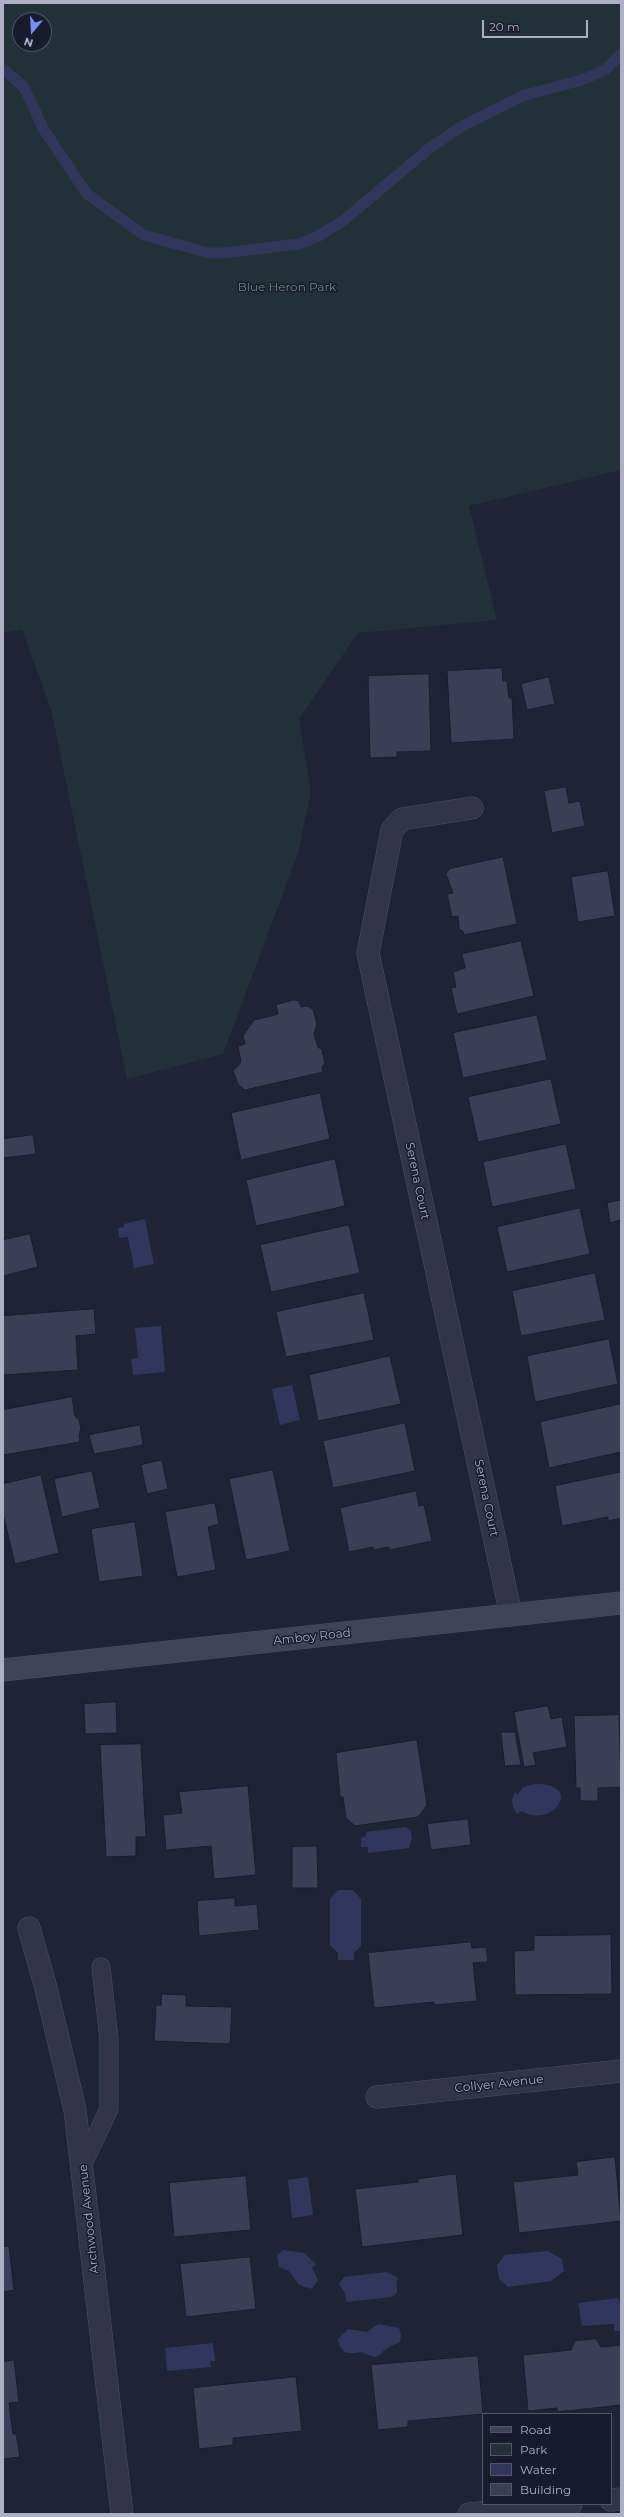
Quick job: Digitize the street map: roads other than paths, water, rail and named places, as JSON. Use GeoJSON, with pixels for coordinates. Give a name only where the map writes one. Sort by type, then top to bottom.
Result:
{"type":"FeatureCollection","features":[{"type":"Feature","properties":{"kind":"main road","name":"Amboy Road"},"geometry":{"type":"LineString","coordinates":[[3,1670],[621,1603]]}},
{"type":"Feature","properties":{"kind":"street","name":"Serena Court"},"geometry":{"type":"LineString","coordinates":[[472,808],[402,819],[392,830],[368,954],[511,1615]]}},
{"type":"Feature","properties":{"kind":"street","name":"Archwood Avenue"},"geometry":{"type":"LineString","coordinates":[[29,1928],[75,2110],[83,2164],[122,2514]]}},
{"type":"Feature","properties":{"kind":"street","name":"Collyer Avenue"},"geometry":{"type":"LineString","coordinates":[[377,2096],[621,2071]]}},
{"type":"Feature","properties":{"kind":"street"},"geometry":{"type":"LineString","coordinates":[[469,2514],[561,2505]]}},
{"type":"Feature","properties":{"kind":"lane"},"geometry":{"type":"LineString","coordinates":[[83,2164],[108,2109],[110,2040],[101,1967]]}},
{"type":"Feature","properties":{"kind":"water"},"geometry":{"type":"Polygon","coordinates":[[[145,1219],[154,1264],[134,1268],[128,1237],[119,1238],[118,1228],[124,1227],[124,1224],[145,1219]]]}},
{"type":"Feature","properties":{"kind":"water"},"geometry":{"type":"Polygon","coordinates":[[[161,1326],[165,1372],[133,1375],[131,1359],[138,1358],[135,1328],[161,1326]]]}},
{"type":"Feature","properties":{"kind":"water"},"geometry":{"type":"Polygon","coordinates":[[[292,1385],[300,1420],[280,1425],[272,1389],[292,1385]]]}},
{"type":"Feature","properties":{"kind":"water"},"geometry":{"type":"Polygon","coordinates":[[[535,1784],[550,1786],[559,1791],[561,1798],[558,1805],[552,1811],[543,1815],[533,1815],[522,1811],[517,1814],[512,1803],[512,1798],[515,1792],[518,1794],[523,1787],[535,1784]]]}},
{"type":"Feature","properties":{"kind":"water"},"geometry":{"type":"Polygon","coordinates":[[[406,1827],[411,1831],[412,1839],[409,1848],[368,1853],[368,1847],[361,1847],[361,1838],[366,1836],[366,1832],[406,1827]]]}},
{"type":"Feature","properties":{"kind":"water"},"geometry":{"type":"Polygon","coordinates":[[[338,1890],[353,1890],[361,1899],[361,1946],[354,1953],[354,1960],[338,1960],[338,1953],[330,1945],[330,1899],[338,1890]]]}},
{"type":"Feature","properties":{"kind":"water"},"geometry":{"type":"Polygon","coordinates":[[[308,2177],[313,2215],[292,2218],[288,2180],[308,2177]]]}},
{"type":"Feature","properties":{"kind":"water"},"geometry":{"type":"Polygon","coordinates":[[[283,2250],[304,2253],[316,2264],[312,2268],[318,2280],[312,2289],[299,2285],[289,2271],[279,2267],[277,2256],[283,2250]]]}},
{"type":"Feature","properties":{"kind":"water"},"geometry":{"type":"Polygon","coordinates":[[[548,2251],[562,2259],[564,2271],[551,2281],[508,2287],[499,2279],[497,2265],[505,2255],[548,2251]]]}},
{"type":"Feature","properties":{"kind":"water"},"geometry":{"type":"Polygon","coordinates":[[[386,2272],[397,2277],[397,2292],[392,2297],[346,2302],[345,2293],[339,2284],[344,2277],[386,2272]]]}},
{"type":"Feature","properties":{"kind":"water"},"geometry":{"type":"Polygon","coordinates":[[[618,2298],[621,2305],[621,2331],[614,2331],[614,2324],[582,2326],[578,2303],[618,2298]]]}},
{"type":"Feature","properties":{"kind":"water"},"geometry":{"type":"Polygon","coordinates":[[[378,2324],[399,2328],[401,2335],[400,2342],[385,2349],[378,2356],[376,2357],[360,2352],[348,2353],[343,2350],[339,2344],[338,2339],[348,2329],[367,2332],[378,2324]]]}},
{"type":"Feature","properties":{"kind":"water"},"geometry":{"type":"Polygon","coordinates":[[[213,2343],[215,2361],[210,2361],[211,2367],[167,2371],[165,2348],[213,2343]]]}},
{"type":"Feature","properties":{"kind":"waterway"},"geometry":{"type":"LineString","coordinates":[[3,69],[24,87],[44,130],[87,194],[144,235],[209,253],[223,253],[299,244],[317,237],[344,220],[431,147],[464,125],[522,96],[585,79],[606,69],[621,54]]}},
{"type":"Feature","properties":{"kind":"park label","name":"Blue Heron Park"},"geometry":{"type":"Point","coordinates":[287,287]}}]}
